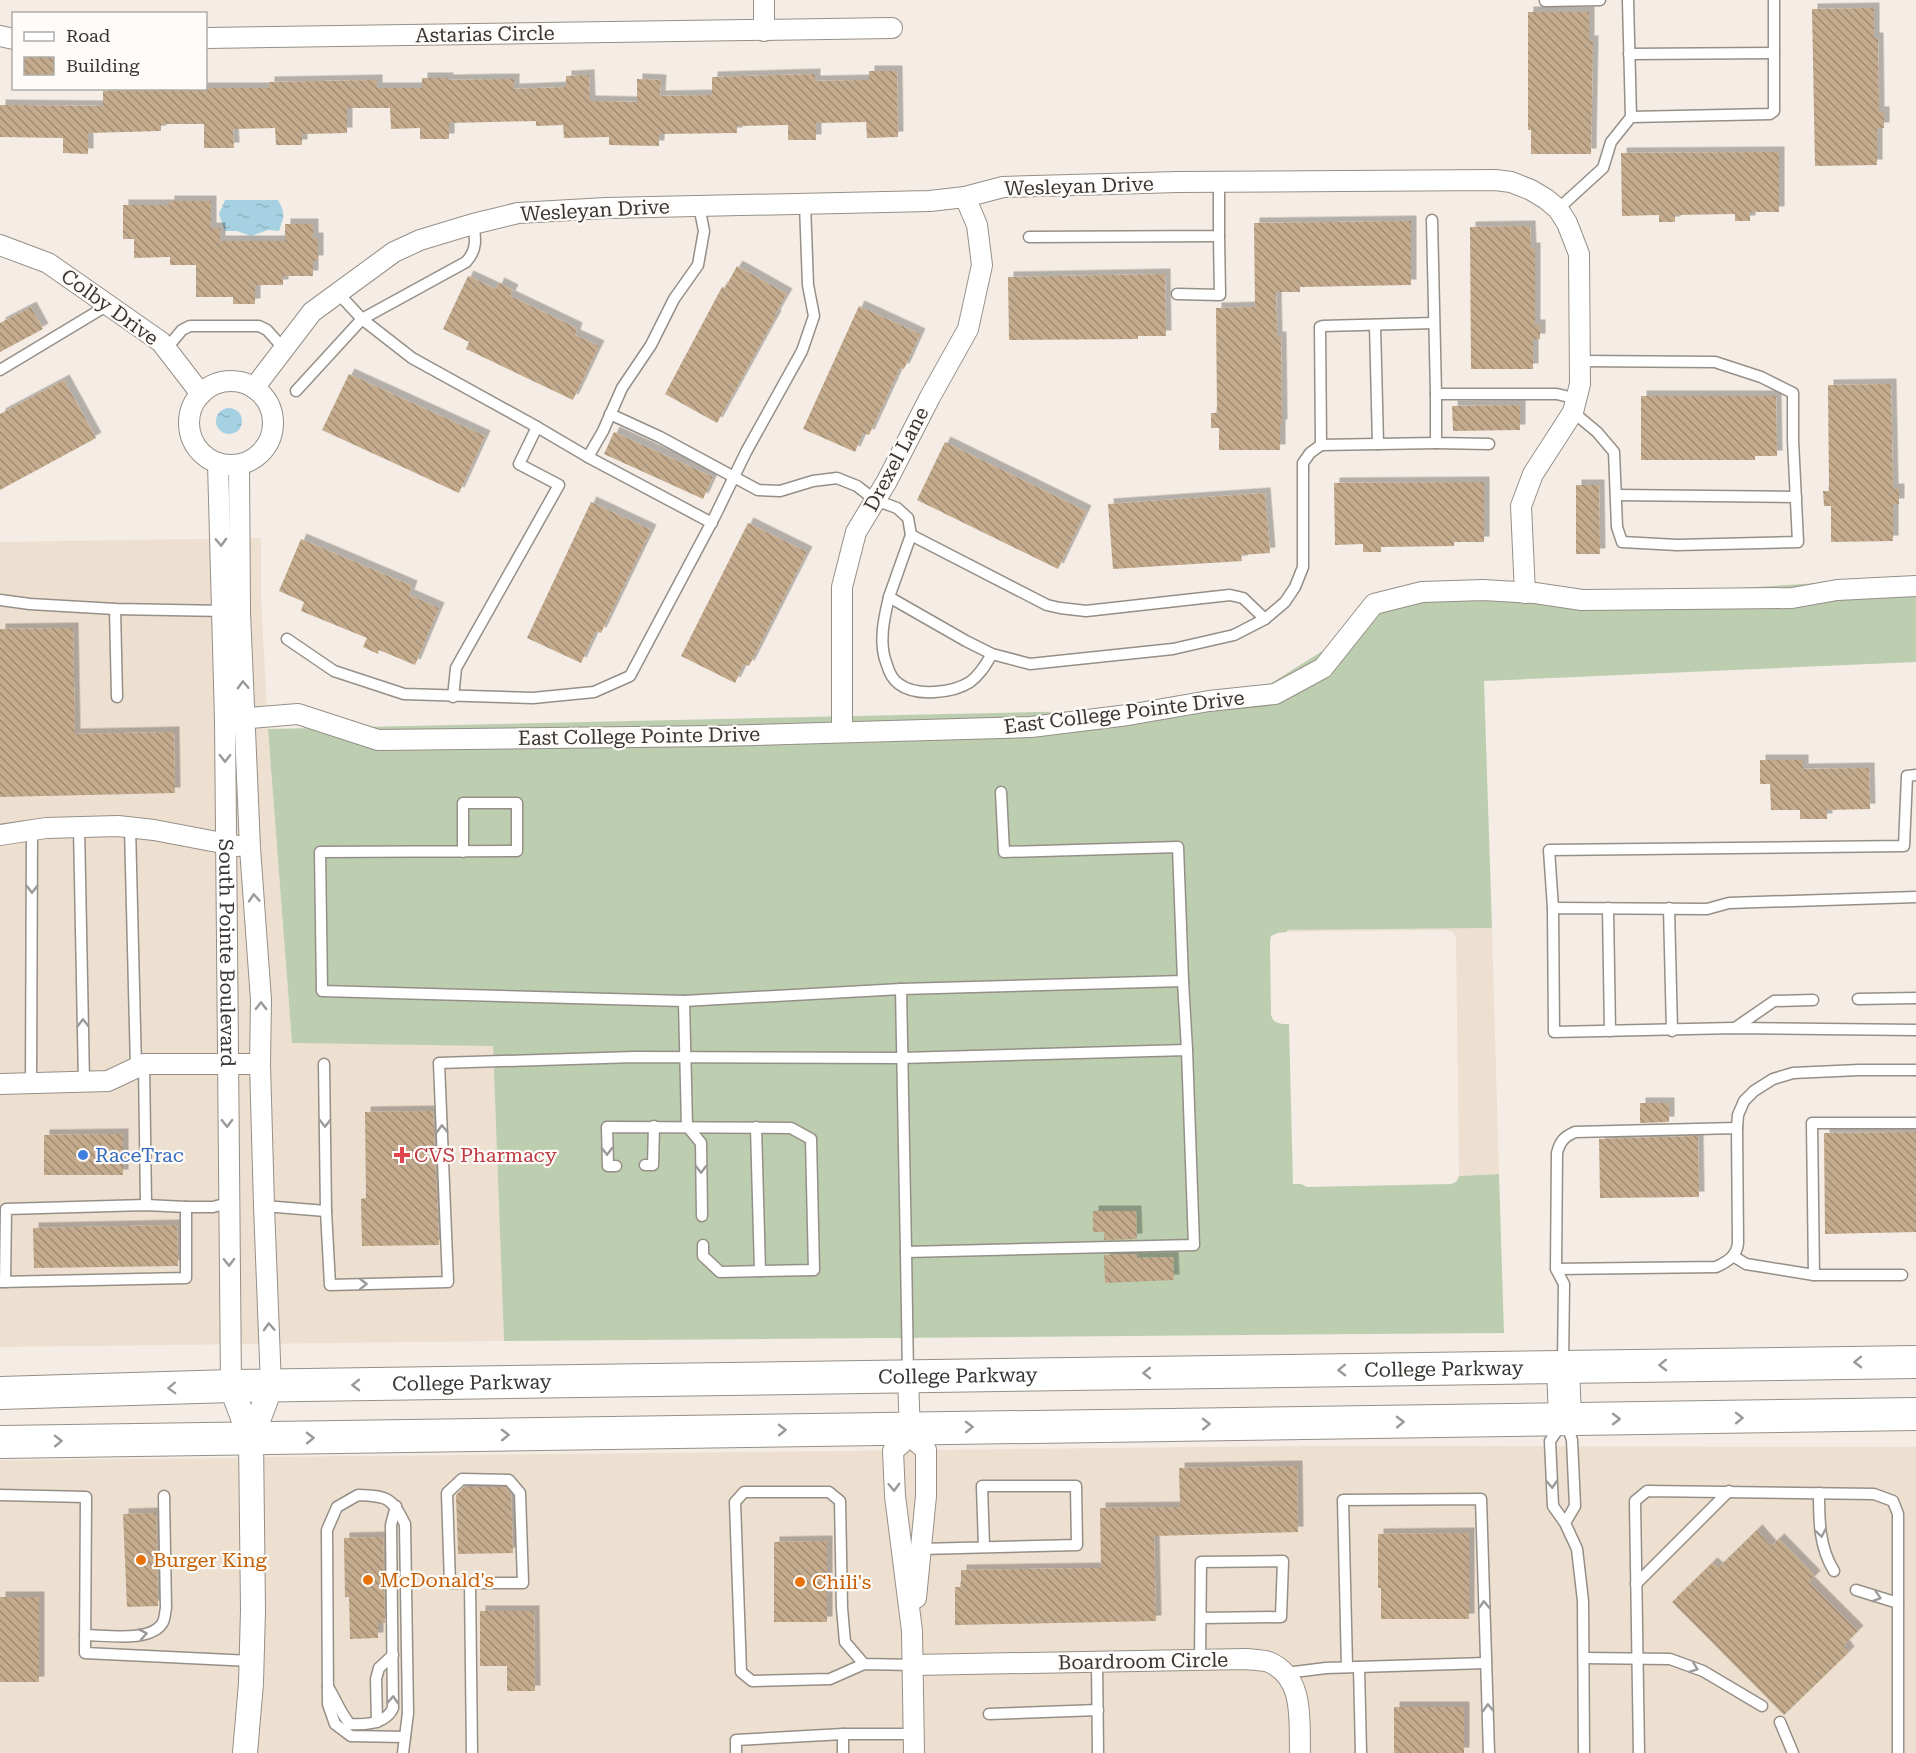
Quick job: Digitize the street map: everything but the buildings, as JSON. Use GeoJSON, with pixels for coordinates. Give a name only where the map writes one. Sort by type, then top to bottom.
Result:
{"type":"FeatureCollection","features":[{"type":"Feature","properties":{"kind":"main road","name":"College Parkway"},"geometry":{"type":"LineString","coordinates":[[0,1393],[231,1386],[1916,1362]]}},
{"type":"Feature","properties":{"kind":"main road"},"geometry":{"type":"LineString","coordinates":[[1563,1367],[1565,1419]]}},
{"type":"Feature","properties":{"kind":"main road"},"geometry":{"type":"LineString","coordinates":[[0,1442],[910,1432],[1916,1414]]}},
{"type":"Feature","properties":{"kind":"street"},"geometry":{"type":"LineString","coordinates":[[764,0],[764,31]]}},
{"type":"Feature","properties":{"kind":"street","name":"Astarias Circle"},"geometry":{"type":"LineString","coordinates":[[207,38],[892,28]]}},
{"type":"Feature","properties":{"kind":"street","name":"Wesleyan Drive"},"geometry":{"type":"LineString","coordinates":[[254,388],[312,312],[378,262],[403,247],[473,224],[518,213],[606,208],[930,201],[964,197],[1003,187],[1219,182],[1496,180],[1511,182],[1531,190],[1558,210],[1571,230],[1579,254],[1580,384],[1575,405],[1533,474],[1521,506],[1525,593]]}},
{"type":"Feature","properties":{"kind":"street","name":"Drexel Lane"},"geometry":{"type":"LineString","coordinates":[[842,732],[842,587],[856,532],[968,329],[982,265],[977,225],[964,197]]}},
{"type":"Feature","properties":{"kind":"street","name":"Colby Drive"},"geometry":{"type":"LineString","coordinates":[[0,244],[48,263],[161,342],[201,394]]}},
{"type":"Feature","properties":{"kind":"street"},"geometry":{"type":"LineString","coordinates":[[226,382],[240,382],[254,388],[270,407],[273,419],[268,443],[261,453],[239,465],[218,463],[205,456],[196,446],[190,433],[189,419],[193,405],[201,394],[213,386],[226,382]]}},
{"type":"Feature","properties":{"kind":"street","name":"South Pointe Boulevard"},"geometry":{"type":"LineString","coordinates":[[218,463],[220,511],[245,718],[250,848],[261,1000],[260,1064],[271,1386],[251,1439]]}},
{"type":"Feature","properties":{"kind":"street","name":"South Pointe Boulevard"},"geometry":{"type":"LineString","coordinates":[[239,465],[240,510],[225,720],[226,1064],[231,1386],[251,1439],[253,1599],[245,1753]]}},
{"type":"Feature","properties":{"kind":"street","name":"East College Pointe Drive"},"geometry":{"type":"LineString","coordinates":[[225,720],[298,714],[378,740],[717,736],[1031,727],[1128,715],[1209,701],[1275,694],[1323,668],[1374,604],[1422,592],[1484,590],[1582,600],[1792,598],[1837,590],[1916,586]]}},
{"type":"Feature","properties":{"kind":"street"},"geometry":{"type":"LineString","coordinates":[[0,836],[46,828],[130,827],[250,848]]}},
{"type":"Feature","properties":{"kind":"street"},"geometry":{"type":"LineString","coordinates":[[0,1084],[108,1081],[140,1066],[260,1064]]}},
{"type":"Feature","properties":{"kind":"street"},"geometry":{"type":"LineString","coordinates":[[908,1376],[910,1432],[926,1450],[926,1496],[912,1631]]}},
{"type":"Feature","properties":{"kind":"street"},"geometry":{"type":"LineString","coordinates":[[910,1432],[893,1450],[894,1497],[912,1631],[914,1743]]}},
{"type":"Feature","properties":{"kind":"street","name":"Boardroom Circle"},"geometry":{"type":"LineString","coordinates":[[913,1665],[1246,1659],[1268,1662],[1286,1673]]}},
{"type":"Feature","properties":{"kind":"street"},"geometry":{"type":"LineString","coordinates":[[1286,1673],[1298,1694],[1300,1753]]}},
{"type":"Feature","properties":{"kind":"lane"},"geometry":{"type":"LineString","coordinates":[[1545,1],[1600,0]]}},
{"type":"Feature","properties":{"kind":"lane"},"geometry":{"type":"LineString","coordinates":[[1558,210],[1603,168],[1611,142],[1631,117],[1628,0]]}},
{"type":"Feature","properties":{"kind":"lane"},"geometry":{"type":"LineString","coordinates":[[1631,117],[1770,114],[1774,111],[1774,0]]}},
{"type":"Feature","properties":{"kind":"lane"},"geometry":{"type":"LineString","coordinates":[[1629,54],[1774,53]]}},
{"type":"Feature","properties":{"kind":"lane"},"geometry":{"type":"LineString","coordinates":[[1177,294],[1220,295],[1219,182]]}},
{"type":"Feature","properties":{"kind":"lane"},"geometry":{"type":"LineString","coordinates":[[286,639],[334,671],[404,694],[533,698],[594,692],[630,676],[712,523],[746,452],[802,351],[814,316],[808,285],[805,204]]}},
{"type":"Feature","properties":{"kind":"lane"},"geometry":{"type":"LineString","coordinates":[[588,458],[622,388],[651,345],[674,299],[699,265],[704,231],[699,206]]}},
{"type":"Feature","properties":{"kind":"lane"},"geometry":{"type":"LineString","coordinates":[[1432,220],[1436,443]]}},
{"type":"Feature","properties":{"kind":"lane"},"geometry":{"type":"LineString","coordinates":[[296,391],[362,319],[466,262],[476,245],[473,224]]}},
{"type":"Feature","properties":{"kind":"lane"},"geometry":{"type":"LineString","coordinates":[[1029,237],[1220,236]]}},
{"type":"Feature","properties":{"kind":"lane"},"geometry":{"type":"LineString","coordinates":[[338,293],[362,319],[412,358],[588,458],[712,523]]}},
{"type":"Feature","properties":{"kind":"lane"},"geometry":{"type":"LineString","coordinates":[[0,370],[108,305]]}},
{"type":"Feature","properties":{"kind":"lane"},"geometry":{"type":"LineString","coordinates":[[1321,445],[1320,327],[1434,323]]}},
{"type":"Feature","properties":{"kind":"lane"},"geometry":{"type":"LineString","coordinates":[[1375,324],[1378,444]]}},
{"type":"Feature","properties":{"kind":"lane"},"geometry":{"type":"LineString","coordinates":[[166,349],[183,330],[190,326],[259,326],[267,330],[284,349]]}},
{"type":"Feature","properties":{"kind":"lane"},"geometry":{"type":"LineString","coordinates":[[1436,394],[1557,394],[1575,405],[1614,452],[1617,528],[1622,542],[1677,545],[1798,542],[1793,393],[1761,377],[1715,362],[1581,361]]}},
{"type":"Feature","properties":{"kind":"lane"},"geometry":{"type":"LineString","coordinates":[[610,414],[660,437],[758,490],[780,491],[813,481],[837,478],[857,486],[875,500],[897,508],[908,518],[911,535],[889,597],[884,620],[883,649],[886,664],[891,675],[900,685],[915,690],[951,691],[972,681],[982,671],[992,654]]}},
{"type":"Feature","properties":{"kind":"lane"},"geometry":{"type":"LineString","coordinates":[[453,697],[456,668],[559,485],[519,464],[537,427]]}},
{"type":"Feature","properties":{"kind":"lane"},"geometry":{"type":"LineString","coordinates":[[889,597],[943,629],[992,654],[1030,664],[1173,649],[1234,635],[1265,619],[1285,602],[1295,587],[1303,567],[1303,463],[1310,453],[1321,445],[1489,444]]}},
{"type":"Feature","properties":{"kind":"lane"},"geometry":{"type":"LineString","coordinates":[[1616,495],[1796,496]]}},
{"type":"Feature","properties":{"kind":"lane"},"geometry":{"type":"LineString","coordinates":[[220,511],[240,510]]}},
{"type":"Feature","properties":{"kind":"lane"},"geometry":{"type":"LineString","coordinates":[[911,535],[1047,605],[1086,611],[1230,595],[1243,598],[1265,619]]}},
{"type":"Feature","properties":{"kind":"lane"},"geometry":{"type":"LineString","coordinates":[[0,600],[115,609],[231,612]]}},
{"type":"Feature","properties":{"kind":"lane"},"geometry":{"type":"LineString","coordinates":[[115,609],[117,697]]}},
{"type":"Feature","properties":{"kind":"lane"},"geometry":{"type":"LineString","coordinates":[[1916,775],[1907,776],[1904,846],[1549,850],[1553,908],[1554,1032],[1734,1028],[1916,1030]]}},
{"type":"Feature","properties":{"kind":"lane"},"geometry":{"type":"LineString","coordinates":[[906,1252],[1194,1245],[1178,848],[1004,852],[1001,792]]}},
{"type":"Feature","properties":{"kind":"lane"},"geometry":{"type":"LineString","coordinates":[[463,852],[464,803],[517,803],[517,851],[463,852],[321,852],[322,992],[684,1001],[901,989],[1183,981]]}},
{"type":"Feature","properties":{"kind":"lane"},"geometry":{"type":"LineString","coordinates":[[79,827],[84,1082]]}},
{"type":"Feature","properties":{"kind":"lane"},"geometry":{"type":"LineString","coordinates":[[130,827],[146,1205]]}},
{"type":"Feature","properties":{"kind":"lane"},"geometry":{"type":"LineString","coordinates":[[31,1083],[32,831]]}},
{"type":"Feature","properties":{"kind":"lane"},"geometry":{"type":"LineString","coordinates":[[1553,908],[1707,909],[1729,903],[1916,897]]}},
{"type":"Feature","properties":{"kind":"lane"},"geometry":{"type":"LineString","coordinates":[[1608,908],[1610,1031]]}},
{"type":"Feature","properties":{"kind":"lane"},"geometry":{"type":"LineString","coordinates":[[1669,908],[1672,1030]]}},
{"type":"Feature","properties":{"kind":"lane"},"geometry":{"type":"LineString","coordinates":[[901,989],[908,1376]]}},
{"type":"Feature","properties":{"kind":"lane"},"geometry":{"type":"LineString","coordinates":[[1858,999],[1916,998]]}},
{"type":"Feature","properties":{"kind":"lane"},"geometry":{"type":"LineString","coordinates":[[1734,1028],[1774,1001],[1813,1000]]}},
{"type":"Feature","properties":{"kind":"lane"},"geometry":{"type":"LineString","coordinates":[[684,1001],[687,1126],[700,1143],[702,1216]]}},
{"type":"Feature","properties":{"kind":"lane"},"geometry":{"type":"LineString","coordinates":[[324,1064],[326,1211],[330,1285],[448,1282],[440,1064],[635,1057],[902,1058],[1187,1050]]}},
{"type":"Feature","properties":{"kind":"lane"},"geometry":{"type":"LineString","coordinates":[[1556,1269],[1716,1268],[1733,1256],[1738,1243],[1738,1115],[1744,1101],[1754,1091],[1773,1079],[1793,1073],[1916,1070]]}},
{"type":"Feature","properties":{"kind":"lane"},"geometry":{"type":"LineString","coordinates":[[1814,1275],[1812,1123],[1916,1123]]}},
{"type":"Feature","properties":{"kind":"lane"},"geometry":{"type":"LineString","coordinates":[[645,1166],[653,1166],[654,1126]]}},
{"type":"Feature","properties":{"kind":"lane"},"geometry":{"type":"LineString","coordinates":[[616,1166],[608,1166],[607,1127],[791,1128],[811,1139],[814,1270],[720,1272],[704,1256],[703,1245]]}},
{"type":"Feature","properties":{"kind":"lane"},"geometry":{"type":"LineString","coordinates":[[756,1127],[760,1271]]}},
{"type":"Feature","properties":{"kind":"lane"},"geometry":{"type":"LineString","coordinates":[[1563,1367],[1564,1284],[1556,1269],[1559,1143],[1564,1137],[1575,1132],[1737,1128]]}},
{"type":"Feature","properties":{"kind":"lane"},"geometry":{"type":"LineString","coordinates":[[186,1207],[186,1278],[3,1282],[6,1209],[146,1205],[213,1208],[228,1203]]}},
{"type":"Feature","properties":{"kind":"lane"},"geometry":{"type":"LineString","coordinates":[[264,1206],[326,1211]]}},
{"type":"Feature","properties":{"kind":"lane"},"geometry":{"type":"LineString","coordinates":[[1733,1256],[1746,1264],[1814,1275],[1902,1275]]}},
{"type":"Feature","properties":{"kind":"lane"},"geometry":{"type":"LineString","coordinates":[[1565,1419],[1572,1440],[1575,1506],[1565,1522]]}},
{"type":"Feature","properties":{"kind":"lane"},"geometry":{"type":"LineString","coordinates":[[1565,1419],[1550,1441],[1553,1506],[1565,1522],[1577,1549],[1583,1601],[1584,1753]]}},
{"type":"Feature","properties":{"kind":"lane"},"geometry":{"type":"LineString","coordinates":[[462,1479],[509,1480],[520,1493],[523,1583],[470,1583],[450,1583],[447,1493],[462,1479]]}},
{"type":"Feature","properties":{"kind":"lane"},"geometry":{"type":"LineString","coordinates":[[921,1549],[1077,1545],[1076,1486],[982,1486],[984,1547]]}},
{"type":"Feature","properties":{"kind":"lane"},"geometry":{"type":"LineString","coordinates":[[1639,1753],[1635,1501],[1647,1491],[1729,1491],[1874,1494],[1893,1501],[1898,1514],[1898,1753]]}},
{"type":"Feature","properties":{"kind":"lane"},"geometry":{"type":"LineString","coordinates":[[1636,1584],[1729,1491]]}},
{"type":"Feature","properties":{"kind":"lane"},"geometry":{"type":"LineString","coordinates":[[864,1664],[845,1642],[840,1501],[829,1492],[744,1492],[735,1502],[741,1672],[752,1681],[830,1679],[864,1664],[913,1665]]}},
{"type":"Feature","properties":{"kind":"lane"},"geometry":{"type":"LineString","coordinates":[[1819,1493],[1820,1533],[1829,1563],[1834,1571]]}},
{"type":"Feature","properties":{"kind":"lane"},"geometry":{"type":"LineString","coordinates":[[0,1495],[86,1497],[85,1653],[251,1661]]}},
{"type":"Feature","properties":{"kind":"lane"},"geometry":{"type":"LineString","coordinates":[[403,1753],[405,1737],[408,1713],[405,1524],[396,1506],[379,1496],[358,1495],[337,1507],[327,1530],[328,1704],[335,1724],[351,1736],[405,1737]]}},
{"type":"Feature","properties":{"kind":"lane"},"geometry":{"type":"LineString","coordinates":[[85,1635],[141,1636],[154,1632],[164,1622],[166,1608],[164,1496]]}},
{"type":"Feature","properties":{"kind":"lane"},"geometry":{"type":"LineString","coordinates":[[1347,1667],[1343,1500],[1480,1499],[1489,1753]]}},
{"type":"Feature","properties":{"kind":"lane"},"geometry":{"type":"LineString","coordinates":[[328,1687],[337,1701],[342,1716],[350,1724],[377,1722],[391,1714],[393,1655],[391,1524],[396,1506]]}},
{"type":"Feature","properties":{"kind":"lane"},"geometry":{"type":"LineString","coordinates":[[1200,1660],[1201,1562],[1283,1561],[1281,1617],[1201,1618]]}},
{"type":"Feature","properties":{"kind":"lane"},"geometry":{"type":"LineString","coordinates":[[470,1583],[472,1753]]}},
{"type":"Feature","properties":{"kind":"lane"},"geometry":{"type":"LineString","coordinates":[[1856,1590],[1898,1603]]}},
{"type":"Feature","properties":{"kind":"lane"},"geometry":{"type":"LineString","coordinates":[[377,1722],[376,1679],[379,1668],[393,1655]]}},
{"type":"Feature","properties":{"kind":"lane"},"geometry":{"type":"LineString","coordinates":[[1584,1658],[1670,1659],[1703,1671],[1762,1706]]}},
{"type":"Feature","properties":{"kind":"lane"},"geometry":{"type":"LineString","coordinates":[[1097,1662],[1098,1753]]}},
{"type":"Feature","properties":{"kind":"lane"},"geometry":{"type":"LineString","coordinates":[[1286,1673],[1359,1666],[1486,1663]]}},
{"type":"Feature","properties":{"kind":"lane"},"geometry":{"type":"LineString","coordinates":[[1359,1666],[1361,1753]]}},
{"type":"Feature","properties":{"kind":"lane"},"geometry":{"type":"LineString","coordinates":[[989,1714],[1098,1710]]}},
{"type":"Feature","properties":{"kind":"lane"},"geometry":{"type":"LineString","coordinates":[[1780,1722],[1793,1753]]}},
{"type":"Feature","properties":{"kind":"lane"},"geometry":{"type":"LineString","coordinates":[[736,1753],[736,1740],[843,1734],[914,1743]]}},
{"type":"Feature","properties":{"kind":"lane"},"geometry":{"type":"LineString","coordinates":[[843,1734],[843,1753]]}},
{"type":"Feature","properties":{"kind":"shaded area"},"geometry":{"type":"Polygon","coordinates":[[[261,538],[261,596],[268,729],[292,1043],[493,1045],[504,1341],[0,1347],[0,542],[261,538]]]}},
{"type":"Feature","properties":{"kind":"shaded area"},"geometry":{"type":"Polygon","coordinates":[[[1492,928],[1499,1174],[1459,1176],[1456,939],[1454,933],[1446,930],[1287,932],[1287,930],[1492,928]]]}},
{"type":"Feature","properties":{"kind":"shaded area"},"geometry":{"type":"Polygon","coordinates":[[[1306,1446],[1916,1447],[1916,1753],[255,1753],[262,1457],[1306,1446]]]}},
{"type":"Feature","properties":{"kind":"shaded area"},"geometry":{"type":"Polygon","coordinates":[[[241,1458],[243,1610],[241,1683],[235,1753],[0,1753],[0,1460],[241,1458]]]}},
{"type":"Feature","properties":{"kind":"green space"},"geometry":{"type":"Polygon","coordinates":[[[1916,577],[1916,662],[1484,681],[1492,928],[1287,930],[1287,932],[1271,936],[1271,1015],[1278,1023],[1289,1024],[1293,1184],[1307,1187],[1451,1184],[1456,1182],[1459,1176],[1499,1174],[1504,1333],[504,1341],[493,1046],[292,1043],[268,729],[1126,710],[1263,688],[1324,650],[1385,598],[1593,597],[1916,577]]]}},
{"type":"Feature","properties":{"kind":"water"},"geometry":{"type":"Polygon","coordinates":[[[225,200],[278,200],[283,215],[279,231],[268,230],[251,236],[237,231],[225,231],[219,214],[225,200]]]}},
{"type":"Feature","properties":{"kind":"water"},"geometry":{"type":"Polygon","coordinates":[[[229,408],[238,412],[242,421],[238,430],[229,434],[220,430],[216,421],[220,412],[229,408]]]}},
{"type":"Feature","properties":{"kind":"place","name":"RaceTrac"},"geometry":{"type":"Point","coordinates":[83,1155]}},
{"type":"Feature","properties":{"kind":"place","name":"CVS Pharmacy"},"geometry":{"type":"Point","coordinates":[402,1155]}},
{"type":"Feature","properties":{"kind":"place","name":"Burger King"},"geometry":{"type":"Point","coordinates":[141,1560]}},
{"type":"Feature","properties":{"kind":"place","name":"McDonald's"},"geometry":{"type":"Point","coordinates":[368,1580]}},
{"type":"Feature","properties":{"kind":"place","name":"Chili's"},"geometry":{"type":"Point","coordinates":[800,1582]}}]}
